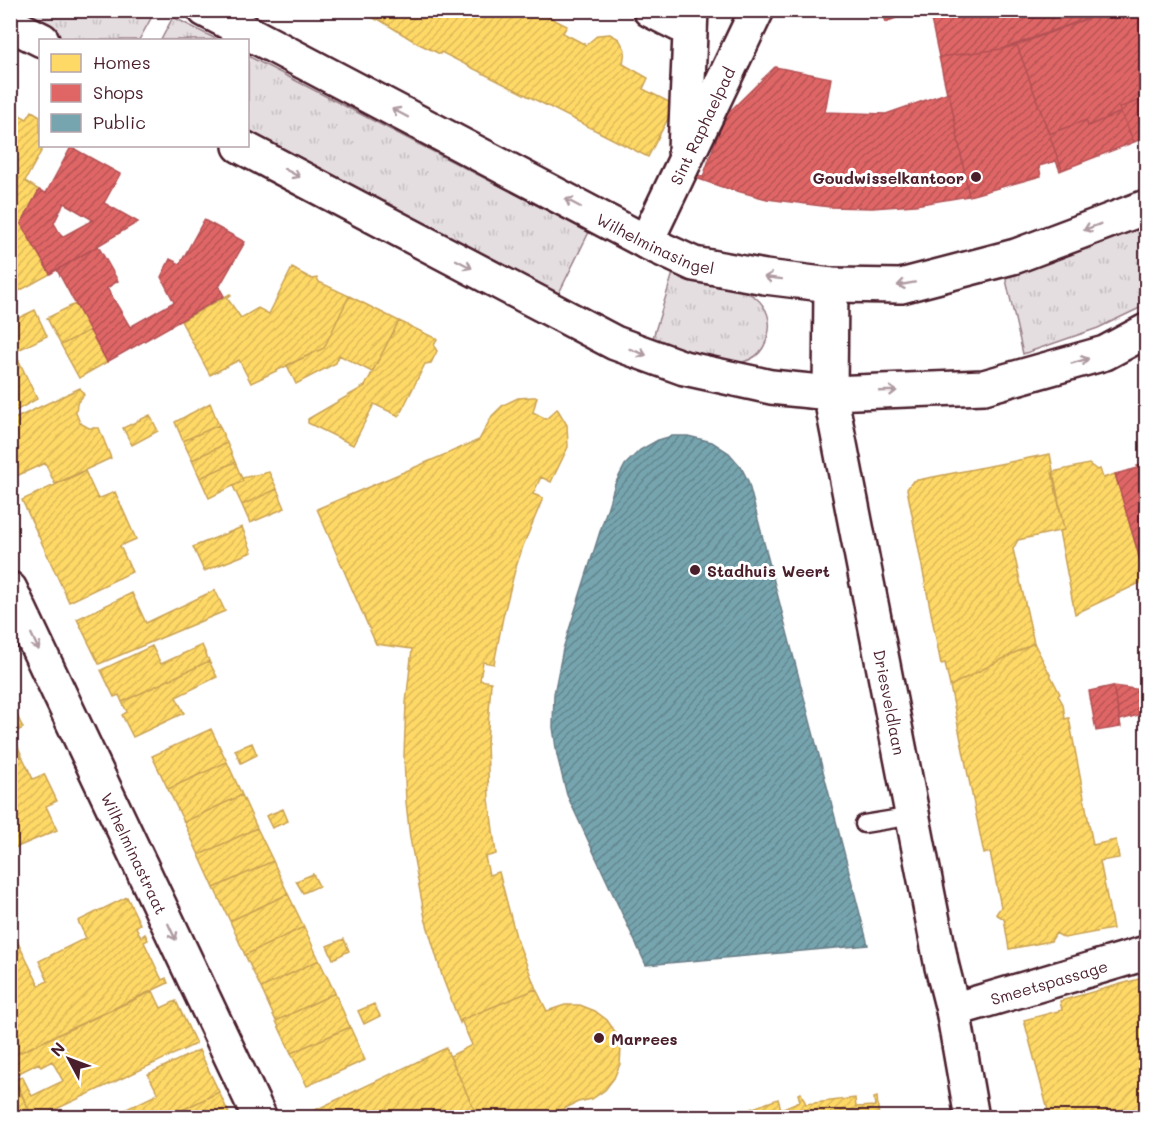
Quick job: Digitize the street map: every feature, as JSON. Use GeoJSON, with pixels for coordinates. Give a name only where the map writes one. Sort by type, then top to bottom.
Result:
{"type":"FeatureCollection","features":[{"type":"Feature","properties":{"kind":"street","name":"Wilhelminasingel"},"geometry":{"type":"LineString","coordinates":[[205,10],[646,242],[694,264],[765,277],[831,285],[901,286],[1016,256],[1146,207]]}},
{"type":"Feature","properties":{"kind":"street"},"geometry":{"type":"LineString","coordinates":[[650,10],[690,20],[684,165]]}},
{"type":"Feature","properties":{"kind":"street","name":"Sint Raphaelpad"},"geometry":{"type":"LineString","coordinates":[[646,242],[757,10]]}},
{"type":"Feature","properties":{"kind":"street"},"geometry":{"type":"LineString","coordinates":[[10,24],[40,39]]}},
{"type":"Feature","properties":{"kind":"street"},"geometry":{"type":"LineString","coordinates":[[242,147],[615,344],[684,368],[771,387],[830,393],[984,387],[1105,353],[1146,331]]}},
{"type":"Feature","properties":{"kind":"street","name":"Driesveldlaan"},"geometry":{"type":"LineString","coordinates":[[831,285],[830,393],[942,967],[953,1010],[972,1118]]}},
{"type":"Feature","properties":{"kind":"street","name":"Wilhelminastraat"},"geometry":{"type":"LineString","coordinates":[[10,589],[260,1118]]}},
{"type":"Feature","properties":{"kind":"street","name":"Smeetspassage"},"geometry":{"type":"LineString","coordinates":[[953,1010],[1146,953]]}},
{"type":"Feature","properties":{"kind":"lane"},"geometry":{"type":"LineString","coordinates":[[864,824],[913,816]]}},
{"type":"Feature","properties":{"kind":"green space"},"geometry":{"type":"Polygon","coordinates":[[[10,11],[155,11],[140,39],[59,39],[10,11]]]}},
{"type":"Feature","properties":{"kind":"green space"},"geometry":{"type":"Polygon","coordinates":[[[173,17],[216,39],[162,39],[173,17]]]}},
{"type":"Feature","properties":{"kind":"green space"},"geometry":{"type":"Polygon","coordinates":[[[249,57],[589,232],[557,297],[249,138],[249,57]]]}},
{"type":"Feature","properties":{"kind":"green space"},"geometry":{"type":"Polygon","coordinates":[[[1146,225],[1146,305],[1098,328],[1023,354],[1004,271],[1146,225]]]}},
{"type":"Feature","properties":{"kind":"green space"},"geometry":{"type":"Polygon","coordinates":[[[673,273],[738,288],[756,298],[766,310],[769,320],[768,335],[761,351],[749,360],[734,363],[718,362],[652,341],[673,273]]]}},
{"type":"Feature","properties":{"kind":"building: Homes"},"geometry":{"type":"Polygon","coordinates":[[[359,10],[382,10],[377,20],[359,10]]]}},
{"type":"Feature","properties":{"kind":"building: Homes"},"geometry":{"type":"Polygon","coordinates":[[[382,10],[519,10],[533,17],[537,11],[567,26],[563,33],[586,45],[598,35],[610,34],[619,39],[625,50],[623,64],[648,78],[643,89],[675,105],[648,157],[441,52],[440,54],[417,43],[378,19],[382,10]]]}},
{"type":"Feature","properties":{"kind":"building: Homes"},"geometry":{"type":"Polygon","coordinates":[[[10,110],[27,119],[32,111],[39,115],[39,147],[43,147],[25,181],[39,190],[21,224],[50,274],[10,296],[10,110]]]}},
{"type":"Feature","properties":{"kind":"building: Homes"},"geometry":{"type":"Polygon","coordinates":[[[292,268],[312,279],[317,278],[319,282],[349,296],[324,348],[251,383],[239,360],[210,375],[181,321],[230,294],[227,298],[241,318],[258,308],[269,314],[292,268]]]}},
{"type":"Feature","properties":{"kind":"building: Homes"},"geometry":{"type":"Polygon","coordinates":[[[349,296],[399,321],[372,372],[339,355],[336,363],[296,384],[287,365],[324,348],[349,296]]]}},
{"type":"Feature","properties":{"kind":"building: Homes"},"geometry":{"type":"Polygon","coordinates":[[[75,304],[90,330],[61,345],[47,318],[75,304]]]}},
{"type":"Feature","properties":{"kind":"building: Homes"},"geometry":{"type":"Polygon","coordinates":[[[35,310],[47,336],[14,352],[20,363],[10,367],[10,322],[35,310]]]}},
{"type":"Feature","properties":{"kind":"building: Homes"},"geometry":{"type":"Polygon","coordinates":[[[399,321],[437,339],[434,346],[437,351],[431,363],[425,364],[399,416],[374,404],[353,445],[308,423],[308,419],[365,386],[399,321]]]}},
{"type":"Feature","properties":{"kind":"building: Homes"},"geometry":{"type":"Polygon","coordinates":[[[90,330],[107,362],[79,378],[61,345],[90,330]]]}},
{"type":"Feature","properties":{"kind":"building: Homes"},"geometry":{"type":"Polygon","coordinates":[[[20,363],[37,399],[10,414],[10,367],[20,363]]]}},
{"type":"Feature","properties":{"kind":"building: Homes"},"geometry":{"type":"Polygon","coordinates":[[[80,388],[84,395],[77,403],[76,413],[80,423],[89,428],[99,428],[111,458],[55,484],[45,463],[12,478],[10,421],[80,388]]]}},
{"type":"Feature","properties":{"kind":"building: Homes"},"geometry":{"type":"Polygon","coordinates":[[[537,397],[533,412],[546,419],[558,410],[567,425],[568,447],[551,482],[541,477],[533,494],[543,498],[515,570],[494,664],[483,662],[480,680],[491,682],[487,743],[489,799],[496,854],[485,857],[489,875],[499,872],[516,937],[536,989],[461,1020],[460,1023],[443,979],[425,918],[410,838],[404,756],[406,703],[412,649],[376,644],[317,509],[479,440],[492,416],[503,405],[518,398],[537,397]]]}},
{"type":"Feature","properties":{"kind":"building: Homes"},"geometry":{"type":"Polygon","coordinates":[[[210,403],[219,425],[183,441],[175,422],[210,403]]]}},
{"type":"Feature","properties":{"kind":"building: Homes"},"geometry":{"type":"Polygon","coordinates":[[[150,415],[158,431],[132,445],[123,428],[150,415]]]}},
{"type":"Feature","properties":{"kind":"building: Homes"},"geometry":{"type":"Polygon","coordinates":[[[219,425],[227,443],[192,460],[183,441],[219,425]]]}},
{"type":"Feature","properties":{"kind":"building: Homes"},"geometry":{"type":"Polygon","coordinates":[[[227,443],[235,462],[200,478],[192,460],[227,443]]]}},
{"type":"Feature","properties":{"kind":"building: Homes"},"geometry":{"type":"Polygon","coordinates":[[[1050,454],[1064,530],[1018,540],[1013,549],[1034,643],[950,686],[945,663],[941,664],[907,489],[913,481],[1050,454]]]}},
{"type":"Feature","properties":{"kind":"building: Homes"},"geometry":{"type":"Polygon","coordinates":[[[235,462],[243,481],[209,498],[200,478],[235,462]]]}},
{"type":"Feature","properties":{"kind":"building: Homes"},"geometry":{"type":"Polygon","coordinates":[[[1089,464],[1097,470],[1100,469],[1103,478],[1115,474],[1146,580],[1075,614],[1059,531],[1064,530],[1052,472],[1089,464]]]}},
{"type":"Feature","properties":{"kind":"building: Homes"},"geometry":{"type":"Polygon","coordinates":[[[85,471],[98,499],[115,492],[136,539],[120,546],[132,572],[69,602],[22,500],[85,471]]]}},
{"type":"Feature","properties":{"kind":"building: Homes"},"geometry":{"type":"Polygon","coordinates":[[[269,472],[277,489],[242,505],[233,486],[243,481],[242,478],[269,472]]]}},
{"type":"Feature","properties":{"kind":"building: Homes"},"geometry":{"type":"Polygon","coordinates":[[[277,489],[285,508],[250,523],[242,505],[277,489]]]}},
{"type":"Feature","properties":{"kind":"building: Homes"},"geometry":{"type":"Polygon","coordinates":[[[242,527],[252,552],[204,571],[193,547],[242,527]]]}},
{"type":"Feature","properties":{"kind":"building: Homes"},"geometry":{"type":"Polygon","coordinates":[[[215,590],[225,611],[99,664],[77,619],[132,593],[146,623],[215,590]]]}},
{"type":"Feature","properties":{"kind":"building: Homes"},"geometry":{"type":"Polygon","coordinates":[[[1034,643],[1060,694],[1058,695],[1063,704],[1065,719],[1069,718],[1093,845],[1116,840],[1119,858],[1100,861],[1113,929],[1064,938],[1056,933],[1051,941],[1009,949],[1004,919],[996,914],[1001,907],[990,852],[984,854],[950,686],[1034,643]]]}},
{"type":"Feature","properties":{"kind":"building: Homes"},"geometry":{"type":"Polygon","coordinates":[[[202,645],[209,661],[122,702],[119,695],[114,697],[101,670],[152,646],[161,664],[202,645]]]}},
{"type":"Feature","properties":{"kind":"building: Homes"},"geometry":{"type":"Polygon","coordinates":[[[209,661],[217,677],[176,697],[184,713],[133,737],[122,715],[127,712],[122,702],[209,661]]]}},
{"type":"Feature","properties":{"kind":"building: Homes"},"geometry":{"type":"Polygon","coordinates":[[[10,701],[23,728],[12,734],[22,756],[10,762],[10,701]]]}},
{"type":"Feature","properties":{"kind":"building: Homes"},"geometry":{"type":"Polygon","coordinates":[[[211,729],[227,762],[168,789],[152,756],[211,729]]]}},
{"type":"Feature","properties":{"kind":"building: Homes"},"geometry":{"type":"Polygon","coordinates":[[[252,743],[257,755],[241,763],[235,750],[252,743]]]}},
{"type":"Feature","properties":{"kind":"building: Homes"},"geometry":{"type":"Polygon","coordinates":[[[22,756],[33,779],[44,774],[57,801],[46,806],[57,830],[10,850],[10,762],[22,756]]]}},
{"type":"Feature","properties":{"kind":"building: Homes"},"geometry":{"type":"Polygon","coordinates":[[[227,762],[242,795],[184,822],[168,789],[227,762]]]}},
{"type":"Feature","properties":{"kind":"building: Homes"},"geometry":{"type":"Polygon","coordinates":[[[242,795],[257,828],[199,855],[184,822],[242,795]]]}},
{"type":"Feature","properties":{"kind":"building: Homes"},"geometry":{"type":"Polygon","coordinates":[[[283,809],[288,821],[272,828],[266,816],[283,809]]]}},
{"type":"Feature","properties":{"kind":"building: Homes"},"geometry":{"type":"Polygon","coordinates":[[[257,828],[273,861],[214,888],[199,855],[257,828]]]}},
{"type":"Feature","properties":{"kind":"building: Homes"},"geometry":{"type":"Polygon","coordinates":[[[273,861],[288,894],[230,921],[214,888],[273,861]]]}},
{"type":"Feature","properties":{"kind":"building: Homes"},"geometry":{"type":"Polygon","coordinates":[[[313,874],[319,886],[303,893],[296,881],[313,874]]]}},
{"type":"Feature","properties":{"kind":"building: Homes"},"geometry":{"type":"Polygon","coordinates":[[[288,894],[304,927],[245,955],[230,921],[288,894]]]}},
{"type":"Feature","properties":{"kind":"building: Homes"},"geometry":{"type":"Polygon","coordinates":[[[127,897],[140,924],[136,927],[141,937],[145,934],[148,940],[144,942],[162,980],[166,978],[168,983],[10,1057],[10,927],[39,985],[48,981],[39,961],[86,938],[78,921],[127,897]]]}},
{"type":"Feature","properties":{"kind":"building: Homes"},"geometry":{"type":"Polygon","coordinates":[[[304,927],[319,960],[261,988],[245,955],[304,927]]]}},
{"type":"Feature","properties":{"kind":"building: Homes"},"geometry":{"type":"Polygon","coordinates":[[[344,939],[349,951],[333,959],[327,946],[344,939]]]}},
{"type":"Feature","properties":{"kind":"building: Homes"},"geometry":{"type":"Polygon","coordinates":[[[319,960],[335,993],[276,1021],[261,988],[319,960]]]}},
{"type":"Feature","properties":{"kind":"building: Homes"},"geometry":{"type":"Polygon","coordinates":[[[1146,977],[1146,1118],[1050,1118],[1024,1020],[1062,1010],[1060,1001],[1146,977]]]}},
{"type":"Feature","properties":{"kind":"building: Homes"},"geometry":{"type":"Polygon","coordinates":[[[536,989],[547,1011],[565,1005],[580,1005],[595,1011],[607,1020],[616,1033],[621,1048],[620,1064],[614,1078],[605,1090],[592,1099],[578,1102],[545,1118],[478,1118],[450,1056],[472,1045],[461,1020],[536,989]]]}},
{"type":"Feature","properties":{"kind":"building: Homes"},"geometry":{"type":"Polygon","coordinates":[[[153,991],[161,1008],[176,1001],[196,1044],[33,1118],[15,1080],[22,1076],[32,1096],[63,1081],[52,1061],[41,1067],[39,1063],[13,1076],[10,1071],[10,1057],[153,991]]]}},
{"type":"Feature","properties":{"kind":"building: Homes"},"geometry":{"type":"Polygon","coordinates":[[[335,993],[350,1027],[291,1053],[276,1021],[335,993]]]}},
{"type":"Feature","properties":{"kind":"building: Homes"},"geometry":{"type":"Polygon","coordinates":[[[374,1004],[380,1016],[364,1024],[358,1011],[374,1004]]]}},
{"type":"Feature","properties":{"kind":"building: Homes"},"geometry":{"type":"Polygon","coordinates":[[[350,1027],[365,1060],[307,1086],[291,1053],[350,1027]]]}},
{"type":"Feature","properties":{"kind":"building: Homes"},"geometry":{"type":"Polygon","coordinates":[[[446,1048],[478,1118],[314,1118],[311,1112],[446,1048]]]}},
{"type":"Feature","properties":{"kind":"building: Homes"},"geometry":{"type":"Polygon","coordinates":[[[199,1050],[219,1092],[166,1118],[108,1118],[158,1094],[148,1074],[199,1050]]]}},
{"type":"Feature","properties":{"kind":"building: Homes"},"geometry":{"type":"Polygon","coordinates":[[[10,1071],[14,1080],[33,1118],[10,1118],[10,1071]]]}},
{"type":"Feature","properties":{"kind":"building: Homes"},"geometry":{"type":"Polygon","coordinates":[[[219,1092],[231,1118],[166,1118],[219,1092]]]}},
{"type":"Feature","properties":{"kind":"building: Homes"},"geometry":{"type":"Polygon","coordinates":[[[801,1093],[806,1104],[855,1098],[856,1107],[875,1106],[874,1098],[877,1097],[879,1118],[747,1118],[745,1111],[778,1099],[781,1109],[800,1101],[798,1094],[801,1093]]]}},
{"type":"Feature","properties":{"kind":"building: Shops"},"geometry":{"type":"Polygon","coordinates":[[[882,10],[916,10],[886,22],[882,10]]]}},
{"type":"Feature","properties":{"kind":"building: Shops"},"geometry":{"type":"Polygon","coordinates":[[[929,10],[1110,10],[1002,49],[939,57],[929,10]]]}},
{"type":"Feature","properties":{"kind":"building: Shops"},"geometry":{"type":"Polygon","coordinates":[[[1110,10],[1146,10],[1146,98],[1119,108],[1121,112],[1088,126],[1086,120],[1049,134],[1017,45],[1110,10]]]}},
{"type":"Feature","properties":{"kind":"building: Shops"},"geometry":{"type":"Polygon","coordinates":[[[1017,45],[1062,170],[1060,171],[1056,161],[1039,166],[1041,176],[969,196],[949,92],[947,93],[939,57],[1017,45]]]}},
{"type":"Feature","properties":{"kind":"building: Shops"},"geometry":{"type":"Polygon","coordinates":[[[775,67],[831,78],[825,112],[886,114],[949,92],[969,196],[915,205],[872,208],[830,207],[767,199],[696,178],[698,175],[703,177],[724,117],[775,67]]]}},
{"type":"Feature","properties":{"kind":"building: Shops"},"geometry":{"type":"Polygon","coordinates":[[[1146,98],[1146,137],[1134,142],[1119,108],[1146,98]]]}},
{"type":"Feature","properties":{"kind":"building: Shops"},"geometry":{"type":"Polygon","coordinates":[[[1121,112],[1134,142],[1062,170],[1049,134],[1086,120],[1088,126],[1121,112]]]}},
{"type":"Feature","properties":{"kind":"building: Shops"},"geometry":{"type":"Polygon","coordinates":[[[71,147],[120,174],[104,203],[138,222],[50,274],[21,224],[39,190],[46,193],[71,147]],[[64,203],[54,223],[62,237],[93,220],[64,203]]]}},
{"type":"Feature","properties":{"kind":"building: Shops"},"geometry":{"type":"Polygon","coordinates":[[[204,220],[245,242],[219,287],[224,296],[107,362],[57,270],[98,246],[118,281],[107,288],[130,327],[174,302],[161,277],[170,259],[180,264],[204,220]]]}},
{"type":"Feature","properties":{"kind":"building: Shops"},"geometry":{"type":"Polygon","coordinates":[[[1146,464],[1146,580],[1115,474],[1146,464]]]}},
{"type":"Feature","properties":{"kind":"building: Shops"},"geometry":{"type":"Polygon","coordinates":[[[1146,668],[1146,713],[1120,720],[1113,686],[1142,690],[1143,679],[1139,672],[1146,668]]]}},
{"type":"Feature","properties":{"kind":"building: Shops"},"geometry":{"type":"Polygon","coordinates":[[[1113,686],[1121,727],[1096,731],[1089,691],[1113,686]]]}},
{"type":"Feature","properties":{"kind":"building: Public"},"geometry":{"type":"Polygon","coordinates":[[[672,436],[688,436],[712,442],[729,453],[741,467],[748,481],[868,945],[646,965],[567,795],[553,727],[554,694],[563,649],[615,484],[625,465],[640,450],[658,440],[672,436]]]}},
{"type":"Feature","properties":{"kind":"place","name":"Goudwisselkantoor"},"geometry":{"type":"Point","coordinates":[976,177]}},
{"type":"Feature","properties":{"kind":"place","name":"Stadhuis Weert"},"geometry":{"type":"Point","coordinates":[695,570]}},
{"type":"Feature","properties":{"kind":"place","name":"Marrees"},"geometry":{"type":"Point","coordinates":[599,1038]}}]}
